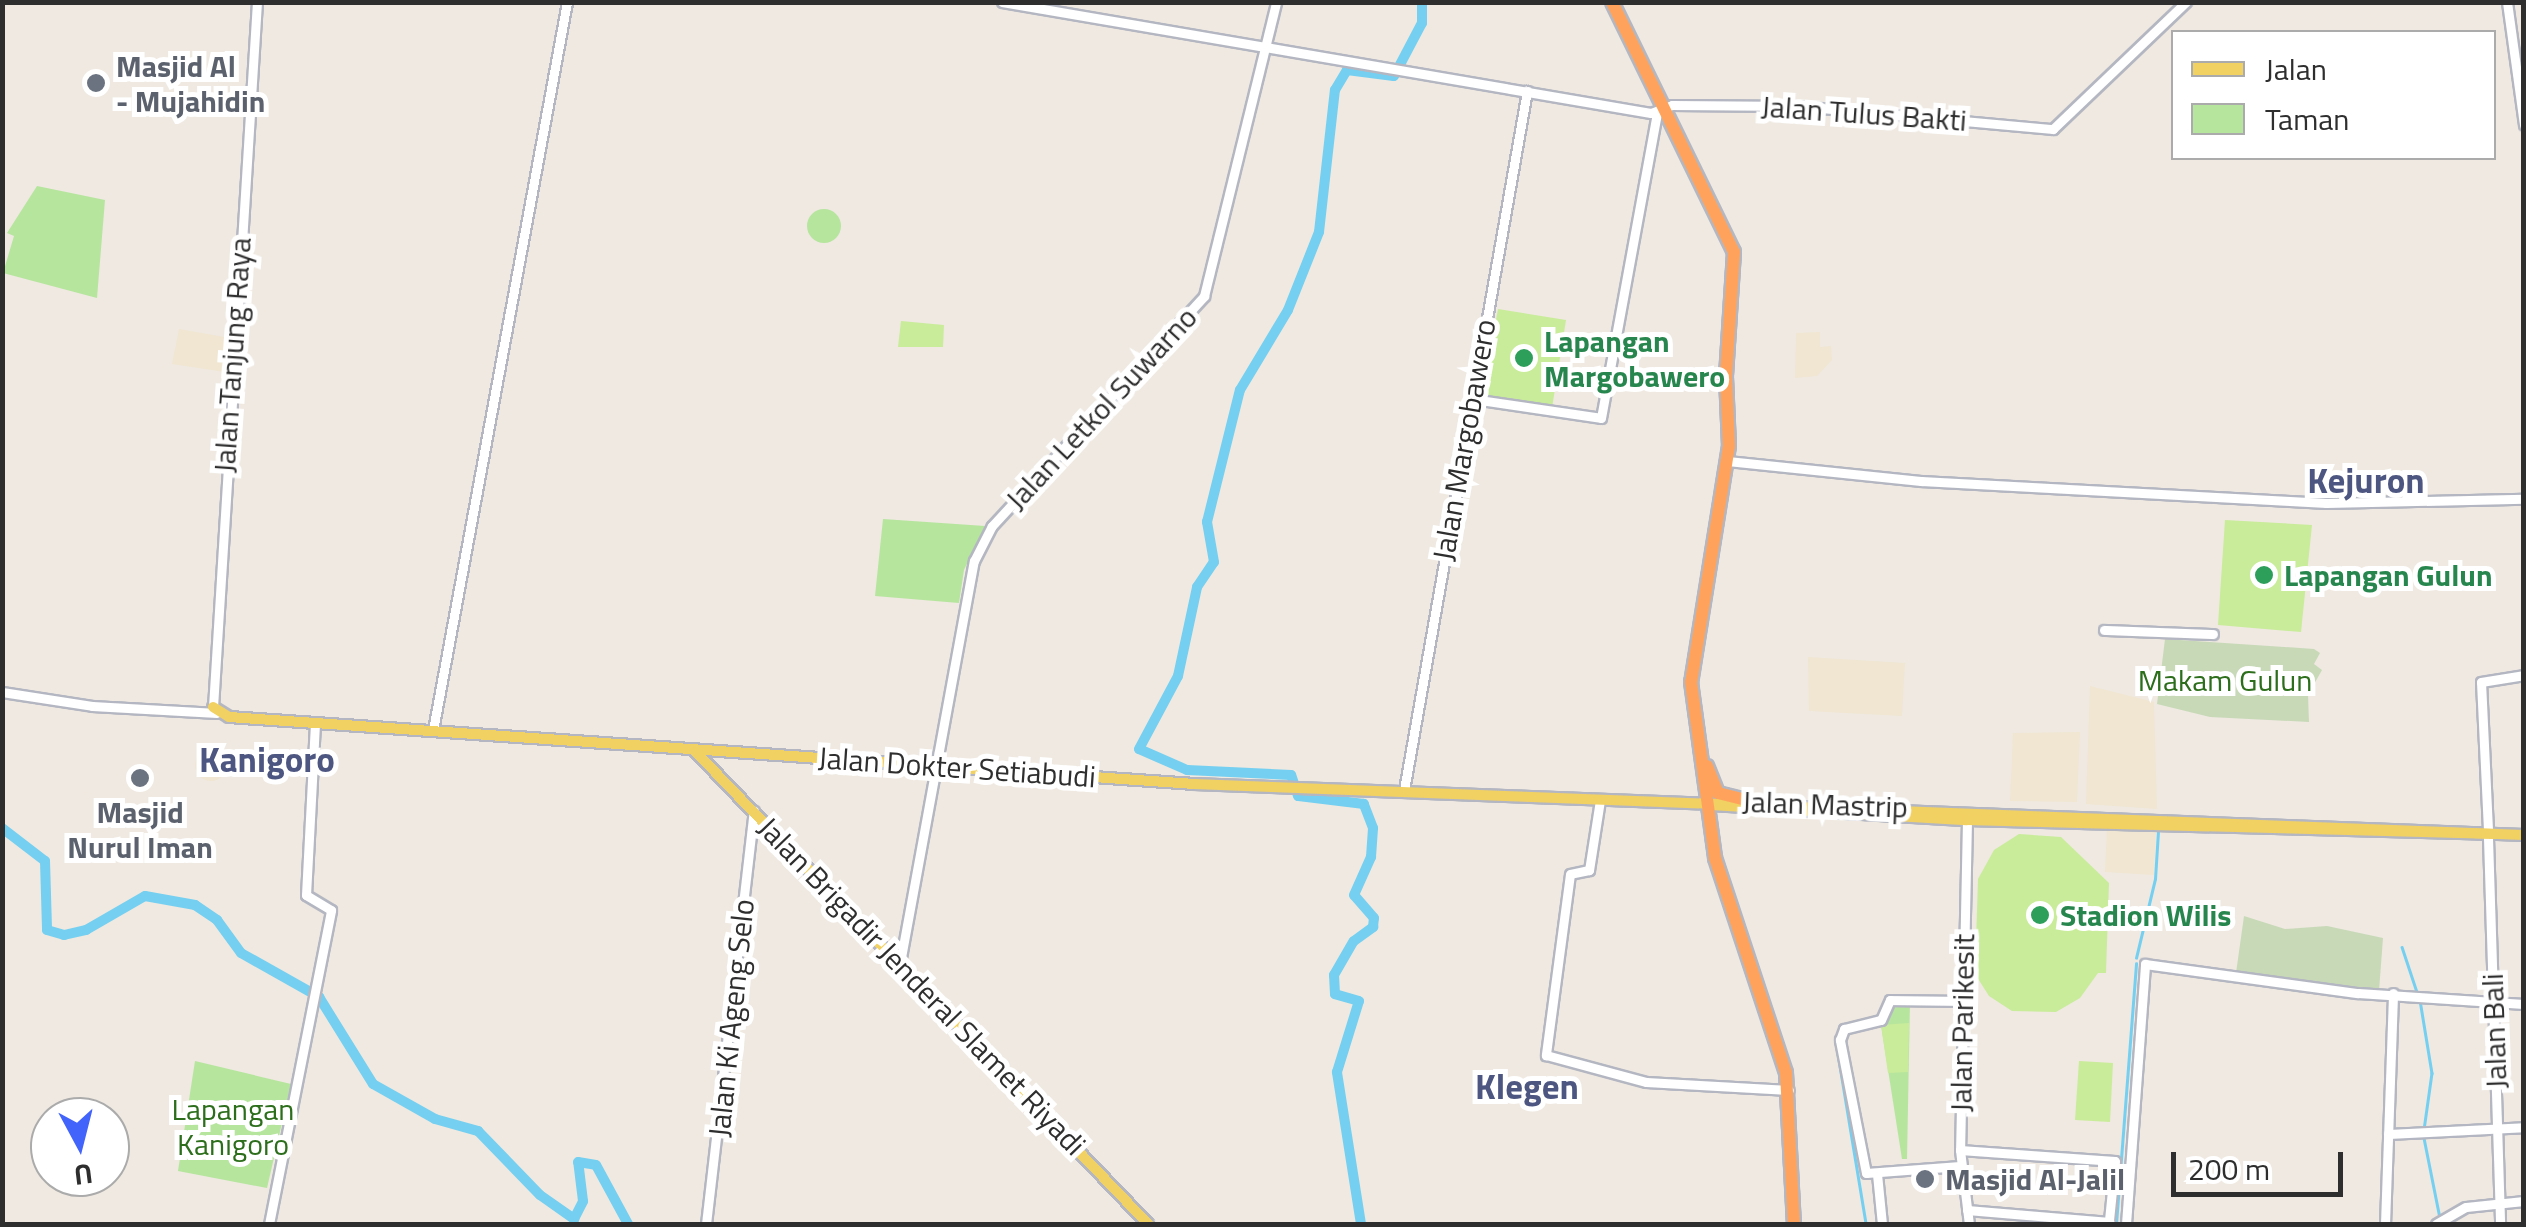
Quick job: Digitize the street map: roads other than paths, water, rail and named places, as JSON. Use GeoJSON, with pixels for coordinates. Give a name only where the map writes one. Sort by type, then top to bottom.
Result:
{"type":"FeatureCollection","features":[{"type":"Feature","properties":{"kind":"highway"},"geometry":{"type":"LineString","coordinates":[[1612,2],[1660,111],[1734,252],[1726,461],[1692,648],[1706,804],[1716,858],[1789,1090],[1794,1224]]}},
{"type":"Feature","properties":{"kind":"highway"},"geometry":{"type":"LineString","coordinates":[[1704,766],[1711,768],[1718,793],[1748,801]]}},
{"type":"Feature","properties":{"kind":"main road","name":"Jalan Dokter Setiabudi"},"geometry":{"type":"LineString","coordinates":[[215,710],[315,722],[694,750],[1298,788],[1706,804]]}},
{"type":"Feature","properties":{"kind":"main road","name":"Jalan Brigadir Jenderal Slamet Riyadi"},"geometry":{"type":"LineString","coordinates":[[694,750],[1148,1224]]}},
{"type":"Feature","properties":{"kind":"main road","name":"Jalan Mastrip"},"geometry":{"type":"LineString","coordinates":[[1706,804],[1748,801],[1967,820],[2158,822]]}},
{"type":"Feature","properties":{"kind":"main road","name":"Jalan Mastrip"},"geometry":{"type":"LineString","coordinates":[[1706,804],[2524,834]]}},
{"type":"Feature","properties":{"kind":"street","name":"Jalan Tanjung Raya"},"geometry":{"type":"LineString","coordinates":[[215,710],[257,2]]}},
{"type":"Feature","properties":{"kind":"street"},"geometry":{"type":"LineString","coordinates":[[433,730],[567,2]]}},
{"type":"Feature","properties":{"kind":"street","name":"Jalan Tulus Bakti"},"geometry":{"type":"LineString","coordinates":[[1002,2],[1401,73],[1660,111],[1799,106],[2053,129],[2064,123],[2186,2]]}},
{"type":"Feature","properties":{"kind":"street","name":"Jalan Letkol Suwarno"},"geometry":{"type":"LineString","coordinates":[[900,962],[969,580],[982,543],[1198,306],[1276,2]]}},
{"type":"Feature","properties":{"kind":"street"},"geometry":{"type":"LineString","coordinates":[[2508,2],[2524,125]]}},
{"type":"Feature","properties":{"kind":"street","name":"Jalan Margobawero"},"geometry":{"type":"LineString","coordinates":[[1404,790],[1527,91]]}},
{"type":"Feature","properties":{"kind":"street"},"geometry":{"type":"LineString","coordinates":[[1473,399],[1601,418],[1660,111]]}},
{"type":"Feature","properties":{"kind":"street"},"geometry":{"type":"LineString","coordinates":[[1726,461],[1921,481],[2326,503],[2524,499]]}},
{"type":"Feature","properties":{"kind":"street"},"geometry":{"type":"LineString","coordinates":[[2104,630],[2213,634]]}},
{"type":"Feature","properties":{"kind":"street","name":"Jalan Bali"},"geometry":{"type":"LineString","coordinates":[[2500,1224],[2491,834],[2481,682],[2524,674]]}},
{"type":"Feature","properties":{"kind":"street"},"geometry":{"type":"LineString","coordinates":[[2,692],[92,706],[215,710]]}},
{"type":"Feature","properties":{"kind":"street"},"geometry":{"type":"LineString","coordinates":[[269,1224],[331,910],[306,895],[315,722]]}},
{"type":"Feature","properties":{"kind":"street"},"geometry":{"type":"LineString","coordinates":[[1600,800],[1590,870],[1570,874],[1546,1055],[1646,1082],[1789,1090]]}},
{"type":"Feature","properties":{"kind":"street","name":"Jalan Ki Ageng Selo"},"geometry":{"type":"LineString","coordinates":[[706,1224],[754,811]]}},
{"type":"Feature","properties":{"kind":"street","name":"Jalan Parikesit"},"geometry":{"type":"LineString","coordinates":[[1967,820],[1960,1166],[1969,1224]]}},
{"type":"Feature","properties":{"kind":"street"},"geometry":{"type":"LineString","coordinates":[[2126,1224],[2145,964],[2524,1004]]}},
{"type":"Feature","properties":{"kind":"street"},"geometry":{"type":"LineString","coordinates":[[2385,1224],[2393,993]]}},
{"type":"Feature","properties":{"kind":"street"},"geometry":{"type":"LineString","coordinates":[[1882,1224],[1840,1037],[1844,1029],[1878,1023],[1885,1003],[1962,1001]]}},
{"type":"Feature","properties":{"kind":"street"},"geometry":{"type":"LineString","coordinates":[[2388,1134],[2524,1127]]}},
{"type":"Feature","properties":{"kind":"street"},"geometry":{"type":"LineString","coordinates":[[1960,1150],[2114,1161],[2109,1222],[2043,1220],[1967,1210]]}},
{"type":"Feature","properties":{"kind":"street"},"geometry":{"type":"LineString","coordinates":[[1871,1174],[1960,1166]]}},
{"type":"Feature","properties":{"kind":"street"},"geometry":{"type":"LineString","coordinates":[[2436,1224],[2444,1216],[2499,1202],[2524,1202]]}},
{"type":"Feature","properties":{"kind":"waterway"},"geometry":{"type":"LineString","coordinates":[[1361,1224],[1337,1072],[1359,1001],[1335,994],[1334,975],[1354,941],[1373,927],[1374,918],[1354,895],[1371,857],[1373,828],[1364,804],[1298,796],[1291,775],[1187,770],[1139,749],[1178,676],[1197,587],[1214,562],[1207,522],[1240,390],[1288,310],[1319,232],[1335,90],[1347,70],[1394,76],[1422,23],[1422,2]]}},
{"type":"Feature","properties":{"kind":"waterway"},"geometry":{"type":"LineString","coordinates":[[2,828],[45,861],[47,930],[64,935],[86,930],[145,896],[195,905],[217,920],[241,953],[319,997],[373,1084],[435,1119],[478,1131],[540,1195],[574,1219],[583,1201],[578,1162],[596,1165],[628,1224]]}},
{"type":"Feature","properties":{"kind":"waterway"},"geometry":{"type":"LineString","coordinates":[[2136,958],[2155,879],[2158,831]]}},
{"type":"Feature","properties":{"kind":"waterway"},"geometry":{"type":"LineString","coordinates":[[2402,947],[2417,992]]}},
{"type":"Feature","properties":{"kind":"waterway"},"geometry":{"type":"LineString","coordinates":[[2116,1224],[2136,964]]}},
{"type":"Feature","properties":{"kind":"waterway"},"geometry":{"type":"LineString","coordinates":[[2420,1000],[2432,1073],[2424,1130]]}},
{"type":"Feature","properties":{"kind":"waterway"},"geometry":{"type":"LineString","coordinates":[[1838,1054],[1866,1224]]}},
{"type":"Feature","properties":{"kind":"waterway"},"geometry":{"type":"LineString","coordinates":[[2424,1138],[2440,1218]]}},
{"type":"Feature","properties":{"kind":"place","name":"Masjid Al - Mujahidin"},"geometry":{"type":"Point","coordinates":[96,83]}},
{"type":"Feature","properties":{"kind":"place","name":"Lapangan Margobawero"},"geometry":{"type":"Point","coordinates":[1524,358]}},
{"type":"Feature","properties":{"kind":"place","name":"Lapangan Gulun"},"geometry":{"type":"Point","coordinates":[2264,575]}},
{"type":"Feature","properties":{"kind":"place","name":"Masjid Nurul Iman"},"geometry":{"type":"Point","coordinates":[140,778]}},
{"type":"Feature","properties":{"kind":"place","name":"Stadion Wilis"},"geometry":{"type":"Point","coordinates":[2040,915]}},
{"type":"Feature","properties":{"kind":"place","name":"Masjid Al-Jalil"},"geometry":{"type":"Point","coordinates":[1925,1179]}},
{"type":"Feature","properties":{"kind":"district","name":"Kejuron"},"geometry":{"type":"Point","coordinates":[2366,480]}},
{"type":"Feature","properties":{"kind":"district","name":"Kanigoro"},"geometry":{"type":"Point","coordinates":[267,759]}},
{"type":"Feature","properties":{"kind":"district","name":"Klegen"},"geometry":{"type":"Point","coordinates":[1527,1086]}},
{"type":"Feature","properties":{"kind":"park label","name":"Makam Gulun"},"geometry":{"type":"Point","coordinates":[2225,680]}},
{"type":"Feature","properties":{"kind":"park label","name":"Lapangan Kanigoro"},"geometry":{"type":"Point","coordinates":[233,1126]}}]}
